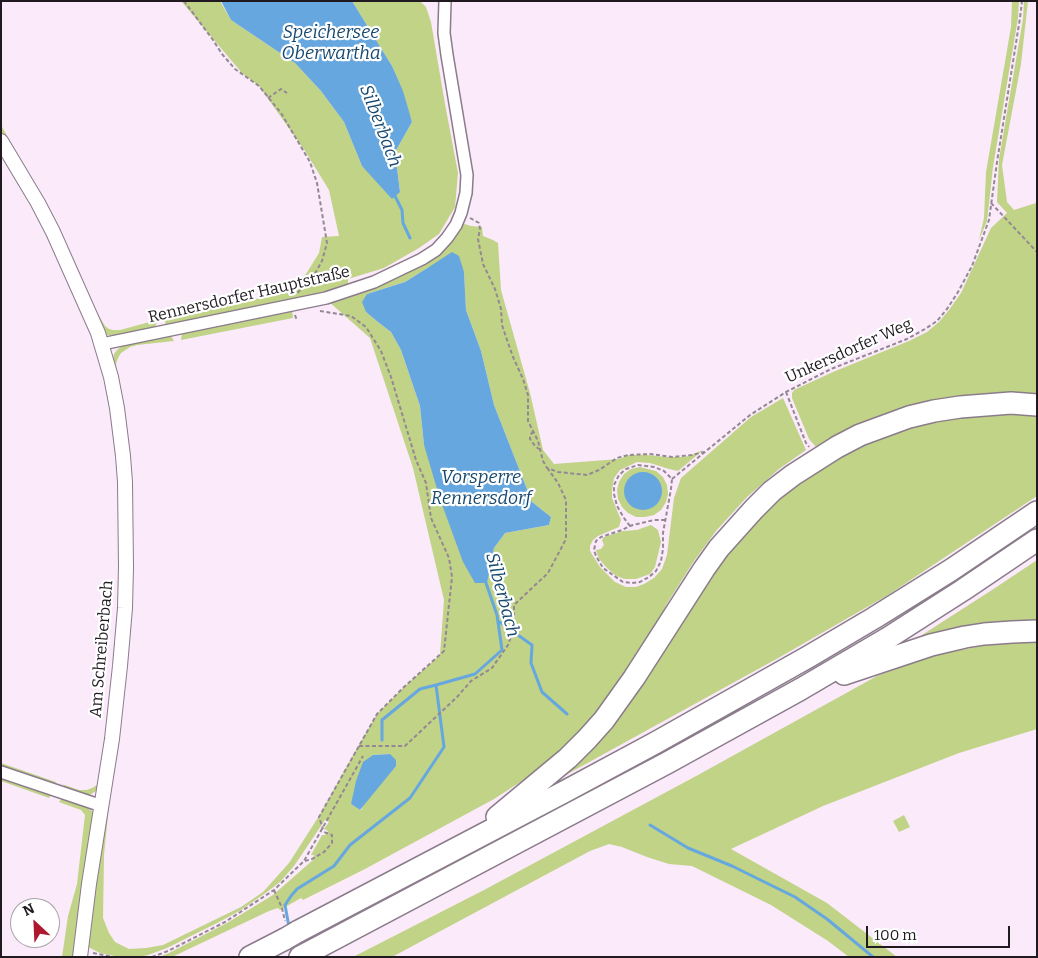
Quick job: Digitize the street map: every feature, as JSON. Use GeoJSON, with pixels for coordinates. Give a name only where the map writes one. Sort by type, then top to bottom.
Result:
{"type":"FeatureCollection","features":[{"type":"Feature","properties":{"kind":"highway"},"geometry":{"type":"LineString","coordinates":[[464,844],[548,775],[587,739],[604,720],[629,686],[719,548],[772,491],[818,458],[860,435],[917,415],[968,406],[1011,403],[1037,405]]}},
{"type":"Feature","properties":{"kind":"highway"},"geometry":{"type":"LineString","coordinates":[[250,957],[564,792],[808,657],[943,575],[1037,512]]}},
{"type":"Feature","properties":{"kind":"highway"},"geometry":{"type":"LineString","coordinates":[[301,956],[694,749],[801,689],[905,627],[1037,540]]}},
{"type":"Feature","properties":{"kind":"highway"},"geometry":{"type":"LineString","coordinates":[[801,689],[931,645],[984,634],[1037,632]]}},
{"type":"Feature","properties":{"kind":"street","name":"Rennersdorfer Hauptstraße"},"geometry":{"type":"LineString","coordinates":[[102,344],[326,298],[374,282],[436,250],[447,238],[462,213],[468,175],[446,55],[444,1]]}},
{"type":"Feature","properties":{"kind":"street","name":"Am Schreiberbach"},"geometry":{"type":"LineString","coordinates":[[1,141],[38,203],[81,293],[102,344],[111,377],[120,429],[125,482],[125,608],[112,740],[80,954]]}},
{"type":"Feature","properties":{"kind":"street"},"geometry":{"type":"LineString","coordinates":[[1,772],[102,806]]}},
{"type":"Feature","properties":{"kind":"path"},"geometry":{"type":"LineString","coordinates":[[184,1],[214,40],[222,54],[235,69],[258,86],[281,113],[310,162],[317,183],[327,243],[322,261],[312,279],[294,296],[303,294]]}},
{"type":"Feature","properties":{"kind":"path","name":"Unkersdorfer Weg"},"geometry":{"type":"LineString","coordinates":[[672,479],[750,415],[786,392],[830,369],[907,339],[937,321],[958,292],[972,266],[989,220],[1022,1]]}},
{"type":"Feature","properties":{"kind":"path"},"geometry":{"type":"LineString","coordinates":[[268,98],[281,89],[287,93]]}},
{"type":"Feature","properties":{"kind":"path"},"geometry":{"type":"LineString","coordinates":[[991,203],[1037,252]]}},
{"type":"Feature","properties":{"kind":"path"},"geometry":{"type":"LineString","coordinates":[[359,746],[405,746],[457,697],[470,681],[492,668],[508,645],[514,627],[514,605],[548,574],[566,539],[566,500],[558,483],[543,461],[538,441],[528,420],[528,396],[524,379],[508,344],[502,324],[501,309],[483,264],[478,239],[479,223]]}},
{"type":"Feature","properties":{"kind":"path"},"geometry":{"type":"LineString","coordinates":[[318,310],[351,316],[366,327],[381,351],[391,377],[416,460],[426,483],[431,518],[449,558],[452,578],[444,651],[377,714],[319,817],[322,830]]}},
{"type":"Feature","properties":{"kind":"path"},"geometry":{"type":"LineString","coordinates":[[786,392],[806,443],[818,458]]}},
{"type":"Feature","properties":{"kind":"path"},"geometry":{"type":"LineString","coordinates":[[533,431],[530,439],[534,446],[540,449]]}},
{"type":"Feature","properties":{"kind":"path"},"geometry":{"type":"LineString","coordinates":[[547,468],[558,472],[586,475],[628,454],[672,456],[706,451]]}},
{"type":"Feature","properties":{"kind":"path"},"geometry":{"type":"LineString","coordinates":[[630,526],[617,506],[614,485],[619,475],[626,469],[638,466],[647,466],[664,472],[672,479],[661,561],[656,571],[649,577],[640,582],[632,583],[623,582],[603,568],[594,550],[596,541],[601,537],[630,526],[654,520],[665,520]]}},
{"type":"Feature","properties":{"kind":"path"},"geometry":{"type":"LineString","coordinates":[[152,957],[168,951],[225,922],[274,890],[304,861],[363,756]]}},
{"type":"Feature","properties":{"kind":"path"},"geometry":{"type":"LineString","coordinates":[[304,861],[324,852],[332,843],[332,835],[322,830]]}},
{"type":"Feature","properties":{"kind":"path"},"geometry":{"type":"LineString","coordinates":[[274,890],[282,908]]}},
{"type":"Feature","properties":{"kind":"path"},"geometry":{"type":"LineString","coordinates":[[80,954],[113,957]]}},
{"type":"Feature","properties":{"kind":"green space"},"geometry":{"type":"Polygon","coordinates":[[[181,1],[220,1],[231,20],[295,63],[321,91],[344,122],[362,166],[400,191],[395,152],[412,122],[392,66],[352,1],[420,1],[426,7],[431,22],[458,173],[455,207],[439,234],[384,268],[348,279],[348,287],[297,300],[166,326],[164,318],[280,294],[306,274],[319,253],[322,237],[339,236],[329,190],[305,151],[259,86],[242,73],[181,1]]]}},
{"type":"Feature","properties":{"kind":"green space"},"geometry":{"type":"Polygon","coordinates":[[[1012,1],[1019,1],[1018,18],[993,167],[987,221],[979,240],[984,218],[986,172],[1011,27],[1012,1]]]}},
{"type":"Feature","properties":{"kind":"green space"},"geometry":{"type":"Polygon","coordinates":[[[1024,1],[1028,1],[1021,64],[1002,165],[1007,202],[1014,210],[1037,204],[1037,395],[990,394],[930,401],[876,418],[834,436],[816,447],[809,439],[792,398],[794,390],[927,332],[939,322],[961,293],[991,228],[1007,213],[997,202],[999,159],[1023,19],[1024,1]]]}},
{"type":"Feature","properties":{"kind":"green space"},"geometry":{"type":"Polygon","coordinates":[[[1,125],[59,229],[96,311],[105,326],[109,329],[120,330],[157,320],[155,328],[114,336],[104,333],[50,218],[1,134],[1,125]]]}},
{"type":"Feature","properties":{"kind":"green space"},"geometry":{"type":"Polygon","coordinates":[[[1,147],[50,233],[78,294],[106,370],[114,408],[119,455],[122,517],[122,607],[104,772],[99,787],[88,796],[62,789],[64,785],[57,782],[79,790],[87,790],[97,785],[102,772],[115,665],[121,588],[121,517],[114,429],[107,384],[99,352],[48,235],[1,152],[1,147]]]}},
{"type":"Feature","properties":{"kind":"green space"},"geometry":{"type":"Polygon","coordinates":[[[461,223],[482,227],[483,236],[498,243],[501,290],[530,393],[543,450],[554,464],[619,459],[629,455],[681,457],[703,450],[678,471],[650,463],[637,462],[620,470],[614,478],[612,498],[621,520],[619,527],[593,540],[590,551],[600,567],[615,582],[626,587],[636,587],[644,584],[654,578],[662,569],[667,555],[674,498],[681,478],[751,417],[783,398],[806,450],[779,469],[747,497],[716,531],[666,605],[637,656],[590,722],[562,750],[525,779],[494,799],[365,869],[303,900],[301,898],[280,910],[278,908],[269,911],[172,957],[159,957],[227,923],[273,895],[313,860],[314,855],[311,855],[322,835],[325,835],[328,831],[324,829],[329,822],[325,820],[294,866],[280,882],[241,910],[167,948],[148,955],[120,957],[100,953],[86,946],[129,608],[112,363],[114,354],[126,343],[170,334],[174,341],[130,347],[121,353],[116,364],[132,527],[132,589],[126,665],[104,855],[103,918],[115,942],[129,949],[163,945],[241,907],[263,892],[289,863],[319,816],[377,714],[440,655],[444,600],[413,468],[370,338],[328,301],[392,279],[461,223]],[[429,267],[405,282],[367,294],[366,312],[391,332],[401,350],[420,406],[424,445],[486,583],[494,548],[505,533],[549,525],[551,517],[532,502],[494,405],[481,351],[466,310],[464,272],[429,267]],[[390,754],[373,755],[351,804],[360,810],[361,810],[390,754]]]}},
{"type":"Feature","properties":{"kind":"green space"},"geometry":{"type":"Polygon","coordinates":[[[292,309],[293,318],[181,340],[182,332],[292,309]]]}},
{"type":"Feature","properties":{"kind":"green space"},"geometry":{"type":"Polygon","coordinates":[[[1037,412],[1037,496],[888,595],[553,782],[719,560],[769,504],[849,449],[937,418],[1037,412]]]}},
{"type":"Feature","properties":{"kind":"green space"},"geometry":{"type":"Polygon","coordinates":[[[640,467],[656,471],[663,477],[667,485],[668,494],[661,510],[654,515],[645,517],[636,517],[628,513],[618,499],[617,490],[624,474],[631,469],[640,467]]]}},
{"type":"Feature","properties":{"kind":"green space"},"geometry":{"type":"Polygon","coordinates":[[[651,525],[658,530],[661,542],[655,567],[650,574],[636,579],[624,579],[615,575],[599,559],[596,550],[601,549],[604,545],[602,540],[604,537],[651,525]]]}},
{"type":"Feature","properties":{"kind":"green space"},"geometry":{"type":"Polygon","coordinates":[[[1037,560],[1037,625],[908,644],[992,590],[1037,560]]]}},
{"type":"Feature","properties":{"kind":"green space"},"geometry":{"type":"Polygon","coordinates":[[[1037,642],[1037,729],[959,753],[823,806],[731,849],[827,903],[897,957],[849,957],[828,941],[771,905],[692,866],[669,864],[609,844],[590,851],[392,957],[353,957],[484,890],[877,676],[923,659],[946,653],[987,645],[1037,642]]]}},
{"type":"Feature","properties":{"kind":"green space"},"geometry":{"type":"Polygon","coordinates":[[[1,763],[56,782],[53,786],[1,769],[1,763]]]}},
{"type":"Feature","properties":{"kind":"green space"},"geometry":{"type":"Polygon","coordinates":[[[1,776],[52,794],[49,798],[1,781],[1,776]]]}},
{"type":"Feature","properties":{"kind":"green space"},"geometry":{"type":"Polygon","coordinates":[[[62,798],[83,805],[92,811],[94,816],[76,957],[62,957],[68,916],[77,884],[85,815],[81,810],[59,802],[62,798]]]}},
{"type":"Feature","properties":{"kind":"green space"},"geometry":{"type":"Polygon","coordinates":[[[904,815],[910,827],[899,832],[893,821],[904,815]]]}},
{"type":"Feature","properties":{"kind":"water","name":"Speichersee Oberwartha"},"geometry":{"type":"Polygon","coordinates":[[[221,1],[352,1],[392,66],[403,91],[412,122],[395,152],[400,192],[392,199],[362,166],[344,122],[321,91],[295,63],[231,20],[221,1]]]}},
{"type":"Feature","properties":{"kind":"water","name":"Vorsperre Rennersdorf"},"geometry":{"type":"Polygon","coordinates":[[[452,252],[459,256],[464,272],[466,310],[481,351],[494,405],[532,502],[551,517],[549,525],[505,533],[494,548],[487,583],[475,583],[463,562],[440,499],[424,445],[420,406],[401,350],[391,332],[366,312],[362,302],[367,294],[405,282],[452,252]]]}},
{"type":"Feature","properties":{"kind":"water"},"geometry":{"type":"Polygon","coordinates":[[[643,472],[657,477],[662,491],[657,505],[643,510],[629,505],[624,491],[629,477],[643,472]]]}},
{"type":"Feature","properties":{"kind":"water"},"geometry":{"type":"Polygon","coordinates":[[[390,754],[396,760],[396,766],[360,810],[351,804],[356,781],[363,762],[373,755],[390,754]]]}},
{"type":"Feature","properties":{"kind":"waterway","name":"Silberbach"},"geometry":{"type":"LineString","coordinates":[[394,194],[402,210],[403,223],[410,238]]}},
{"type":"Feature","properties":{"kind":"waterway","name":"Silberbach"},"geometry":{"type":"LineString","coordinates":[[289,927],[285,905],[297,889],[334,866],[350,845],[410,798],[444,747],[436,685],[475,674],[502,650],[497,615],[485,580]]}},
{"type":"Feature","properties":{"kind":"waterway"},"geometry":{"type":"LineString","coordinates":[[498,621],[532,645],[531,663],[542,692],[567,714]]}},
{"type":"Feature","properties":{"kind":"waterway"},"geometry":{"type":"LineString","coordinates":[[382,740],[382,720],[420,689],[436,685]]}},
{"type":"Feature","properties":{"kind":"waterway"},"geometry":{"type":"LineString","coordinates":[[650,825],[688,848],[732,866],[795,897],[827,919],[873,957]]}}]}
